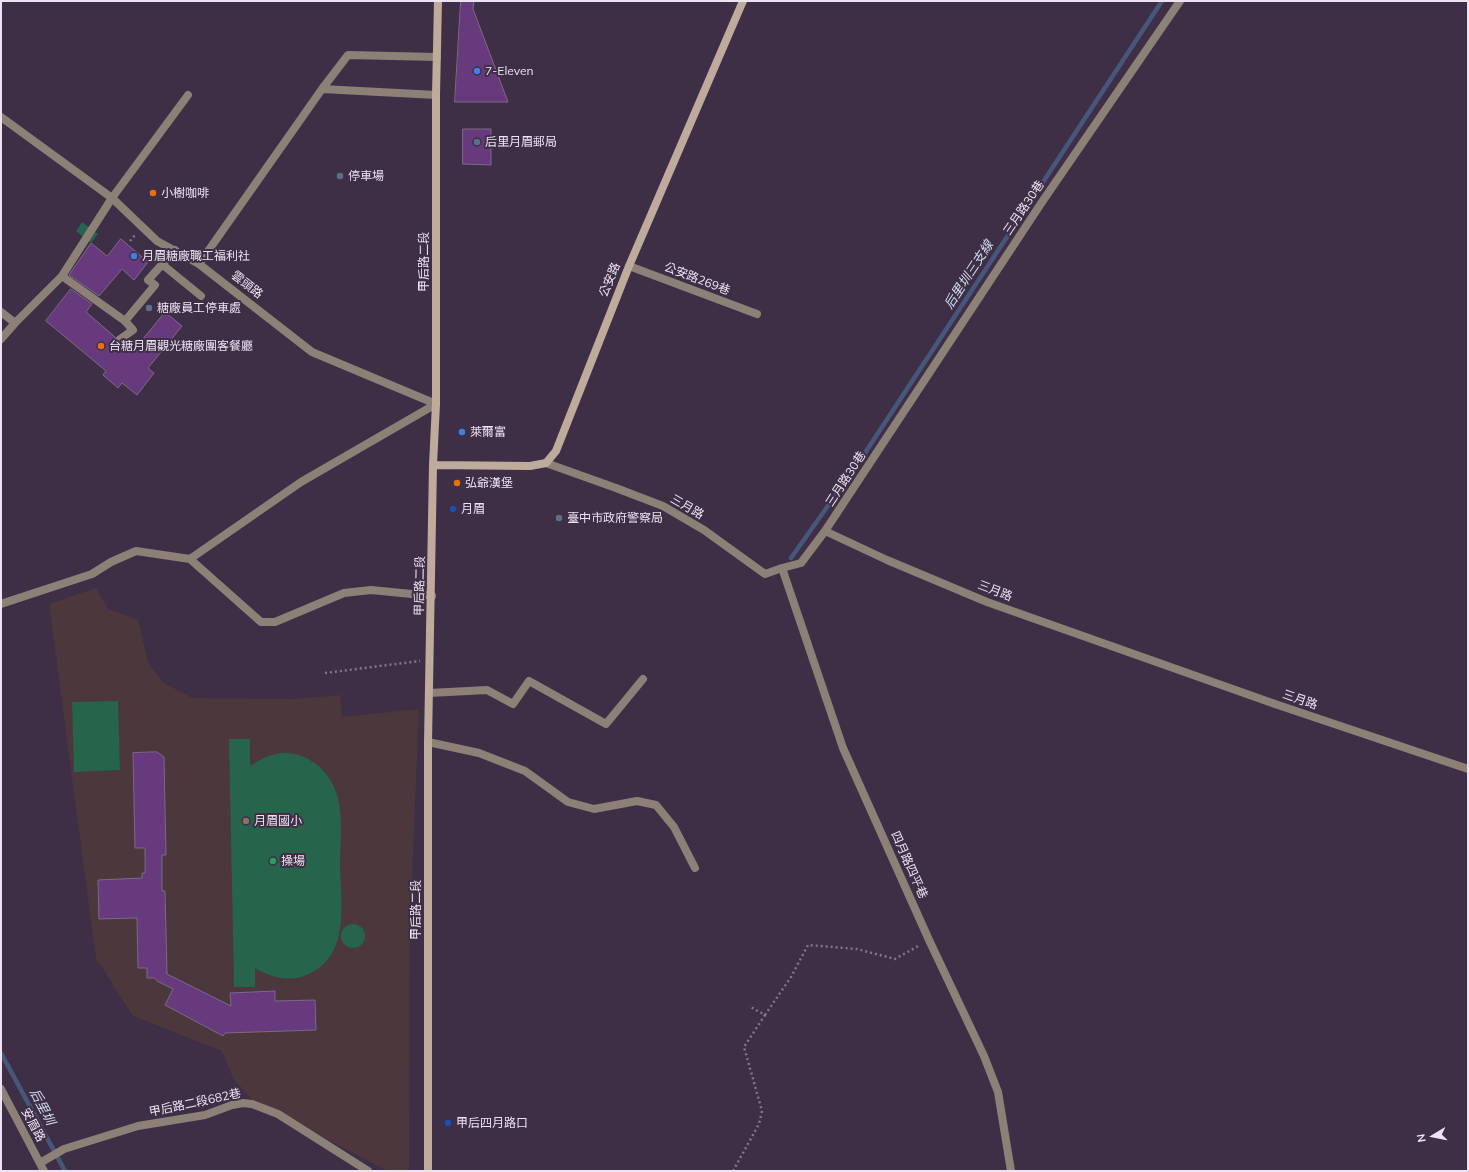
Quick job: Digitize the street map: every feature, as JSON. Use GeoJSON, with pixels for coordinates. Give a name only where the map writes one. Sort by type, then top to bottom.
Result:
{"type":"FeatureCollection","features":[{"type":"Feature","properties":{"kind":"main road","name":"甲后路二段"},"geometry":{"type":"LineString","coordinates":[[428,1171],[428,742],[432,596],[433,465],[436,404],[436,95],[438,1]]}},
{"type":"Feature","properties":{"kind":"main road","name":"公安路"},"geometry":{"type":"LineString","coordinates":[[546,463],[556,451],[629,266],[743,1]]}},
{"type":"Feature","properties":{"kind":"main road"},"geometry":{"type":"LineString","coordinates":[[433,465],[530,466],[546,463]]}},
{"type":"Feature","properties":{"kind":"street","name":"三月路30巷"},"geometry":{"type":"LineString","coordinates":[[825,531],[1038,209],[1180,1]]}},
{"type":"Feature","properties":{"kind":"street"},"geometry":{"type":"LineString","coordinates":[[200,264],[322,89],[348,55],[437,57]]}},
{"type":"Feature","properties":{"kind":"street"},"geometry":{"type":"LineString","coordinates":[[322,89],[436,95]]}},
{"type":"Feature","properties":{"kind":"street"},"geometry":{"type":"LineString","coordinates":[[1,339],[62,276],[112,198],[188,95]]}},
{"type":"Feature","properties":{"kind":"street","name":"雲頭路"},"geometry":{"type":"LineString","coordinates":[[1,117],[112,198],[157,241],[200,264],[312,352],[436,404]]}},
{"type":"Feature","properties":{"kind":"street"},"geometry":{"type":"LineString","coordinates":[[125,321],[155,285],[148,280],[175,250]]}},
{"type":"Feature","properties":{"kind":"street"},"geometry":{"type":"LineString","coordinates":[[163,265],[201,296]]}},
{"type":"Feature","properties":{"kind":"street","name":"公安路269巷"},"geometry":{"type":"LineString","coordinates":[[629,266],[757,314]]}},
{"type":"Feature","properties":{"kind":"street"},"geometry":{"type":"LineString","coordinates":[[62,276],[125,321],[133,330],[120,340]]}},
{"type":"Feature","properties":{"kind":"street"},"geometry":{"type":"LineString","coordinates":[[1,312],[15,323]]}},
{"type":"Feature","properties":{"kind":"street"},"geometry":{"type":"LineString","coordinates":[[190,559],[301,482],[436,404]]}},
{"type":"Feature","properties":{"kind":"street","name":"三月路"},"geometry":{"type":"LineString","coordinates":[[546,463],[663,506],[704,530],[765,574],[801,563],[825,531],[886,560],[987,602],[1275,704],[1468,769]]}},
{"type":"Feature","properties":{"kind":"street"},"geometry":{"type":"LineString","coordinates":[[1,604],[92,574],[111,562],[136,551],[190,559],[261,622],[275,622],[344,593],[371,590],[432,596]]}},
{"type":"Feature","properties":{"kind":"street","name":"四月路四平巷"},"geometry":{"type":"LineString","coordinates":[[782,568],[843,748],[929,940],[984,1056],[998,1092],[1011,1171]]}},
{"type":"Feature","properties":{"kind":"street"},"geometry":{"type":"LineString","coordinates":[[430,693],[487,690],[513,704],[529,681],[606,724],[643,679]]}},
{"type":"Feature","properties":{"kind":"street"},"geometry":{"type":"LineString","coordinates":[[428,742],[479,753],[525,771],[568,802],[594,809],[637,801],[656,805],[674,827],[695,868]]}},
{"type":"Feature","properties":{"kind":"street","name":"安眉路"},"geometry":{"type":"LineString","coordinates":[[1,1089],[44,1171]]}},
{"type":"Feature","properties":{"kind":"street","name":"甲后路二段682巷"},"geometry":{"type":"LineString","coordinates":[[40,1163],[64,1149],[130,1128],[205,1115],[232,1104],[243,1103],[252,1104],[278,1114],[368,1171]]}},
{"type":"Feature","properties":{"kind":"path"},"geometry":{"type":"LineString","coordinates":[[325,673],[430,660]]}},
{"type":"Feature","properties":{"kind":"path"},"geometry":{"type":"LineString","coordinates":[[733,1171],[759,1124],[762,1111],[744,1047],[791,977],[808,945],[857,949],[895,959],[929,940]]}},
{"type":"Feature","properties":{"kind":"path"},"geometry":{"type":"LineString","coordinates":[[749,1006],[765,1015]]}},
{"type":"Feature","properties":{"kind":"shaded area","name":"月眉國小"},"geometry":{"type":"Polygon","coordinates":[[[96,588],[108,609],[138,620],[148,663],[164,683],[192,698],[294,699],[340,695],[342,717],[419,709],[410,926],[409,1171],[388,1171],[254,1102],[233,1078],[222,1051],[133,1016],[96,958],[49,604],[96,588]]]}},
{"type":"Feature","properties":{"kind":"green space"},"geometry":{"type":"Polygon","coordinates":[[[82,222],[98,234],[91,243],[76,231],[82,222]]]}},
{"type":"Feature","properties":{"kind":"green space"},"geometry":{"type":"Polygon","coordinates":[[[118,701],[120,770],[74,772],[72,702],[118,701]]]}},
{"type":"Feature","properties":{"kind":"green space"},"geometry":{"type":"Polygon","coordinates":[[[229,739],[250,739],[250,766],[268,756],[286,753],[297,754],[315,763],[323,770],[335,788],[340,806],[340,929],[336,944],[330,957],[319,968],[298,978],[279,978],[255,968],[255,987],[234,987],[229,739]]]}},
{"type":"Feature","properties":{"kind":"green space"},"geometry":{"type":"Polygon","coordinates":[[[353,924],[358,925],[364,931],[364,941],[358,947],[353,948],[348,947],[342,941],[341,936],[342,931],[348,925],[353,924]]]}},
{"type":"Feature","properties":{"kind":"building","name":"7-Eleven"},"geometry":{"type":"Polygon","coordinates":[[[461,1],[474,1],[473,9],[508,102],[455,102],[461,1]]]}},
{"type":"Feature","properties":{"kind":"building","name":"后里月眉郵局"},"geometry":{"type":"Polygon","coordinates":[[[463,129],[491,129],[491,165],[463,164],[463,129]]]}},
{"type":"Feature","properties":{"kind":"building"},"geometry":{"type":"Polygon","coordinates":[[[121,239],[148,262],[134,280],[122,269],[99,296],[69,275],[91,243],[107,256],[121,239]]]}},
{"type":"Feature","properties":{"kind":"building","name":"台糖月眉觀光糖廠團客餐廳"},"geometry":{"type":"Polygon","coordinates":[[[71,289],[92,304],[86,312],[115,337],[115,343],[119,345],[124,344],[133,351],[165,312],[182,326],[148,368],[154,373],[137,395],[122,383],[118,388],[103,375],[106,371],[46,321],[71,289]]]}},
{"type":"Feature","properties":{"kind":"building"},"geometry":{"type":"Polygon","coordinates":[[[157,752],[164,757],[166,855],[162,855],[162,891],[165,891],[167,974],[231,1006],[230,993],[275,991],[275,1001],[315,1000],[316,1030],[225,1033],[223,1036],[165,1005],[173,989],[157,981],[155,978],[147,978],[147,968],[138,968],[137,918],[99,919],[98,880],[142,878],[142,873],[145,873],[145,848],[135,848],[133,753],[157,752]]]}},
{"type":"Feature","properties":{"kind":"waterway","name":"后里圳三支線"},"geometry":{"type":"LineString","coordinates":[[791,558],[859,462],[1162,1]]}},
{"type":"Feature","properties":{"kind":"waterway","name":"后里圳"},"geometry":{"type":"LineString","coordinates":[[1,1053],[65,1171]]}},
{"type":"Feature","properties":{"kind":"place","name":"7-Eleven"},"geometry":{"type":"Point","coordinates":[477,71]}},
{"type":"Feature","properties":{"kind":"place","name":"后里月眉郵局"},"geometry":{"type":"Point","coordinates":[477,142]}},
{"type":"Feature","properties":{"kind":"place","name":"停車場"},"geometry":{"type":"Point","coordinates":[340,176]}},
{"type":"Feature","properties":{"kind":"place","name":"小樹咖啡"},"geometry":{"type":"Point","coordinates":[153,193]}},
{"type":"Feature","properties":{"kind":"place","name":"月眉糖廠職工福利社"},"geometry":{"type":"Point","coordinates":[134,256]}},
{"type":"Feature","properties":{"kind":"place","name":"糖廠員工停車處"},"geometry":{"type":"Point","coordinates":[149,308]}},
{"type":"Feature","properties":{"kind":"place","name":"台糖月眉觀光糖廠團客餐廳"},"geometry":{"type":"Point","coordinates":[101,346]}},
{"type":"Feature","properties":{"kind":"place","name":"萊爾富"},"geometry":{"type":"Point","coordinates":[462,432]}},
{"type":"Feature","properties":{"kind":"place","name":"弘爺漢堡"},"geometry":{"type":"Point","coordinates":[457,483]}},
{"type":"Feature","properties":{"kind":"place","name":"月眉"},"geometry":{"type":"Point","coordinates":[453,509]}},
{"type":"Feature","properties":{"kind":"place","name":"臺中市政府警察局"},"geometry":{"type":"Point","coordinates":[559,518]}},
{"type":"Feature","properties":{"kind":"place","name":"月眉國小"},"geometry":{"type":"Point","coordinates":[246,821]}},
{"type":"Feature","properties":{"kind":"place","name":"操場"},"geometry":{"type":"Point","coordinates":[273,861]}},
{"type":"Feature","properties":{"kind":"place","name":"甲后四月路口"},"geometry":{"type":"Point","coordinates":[448,1123]}}]}
